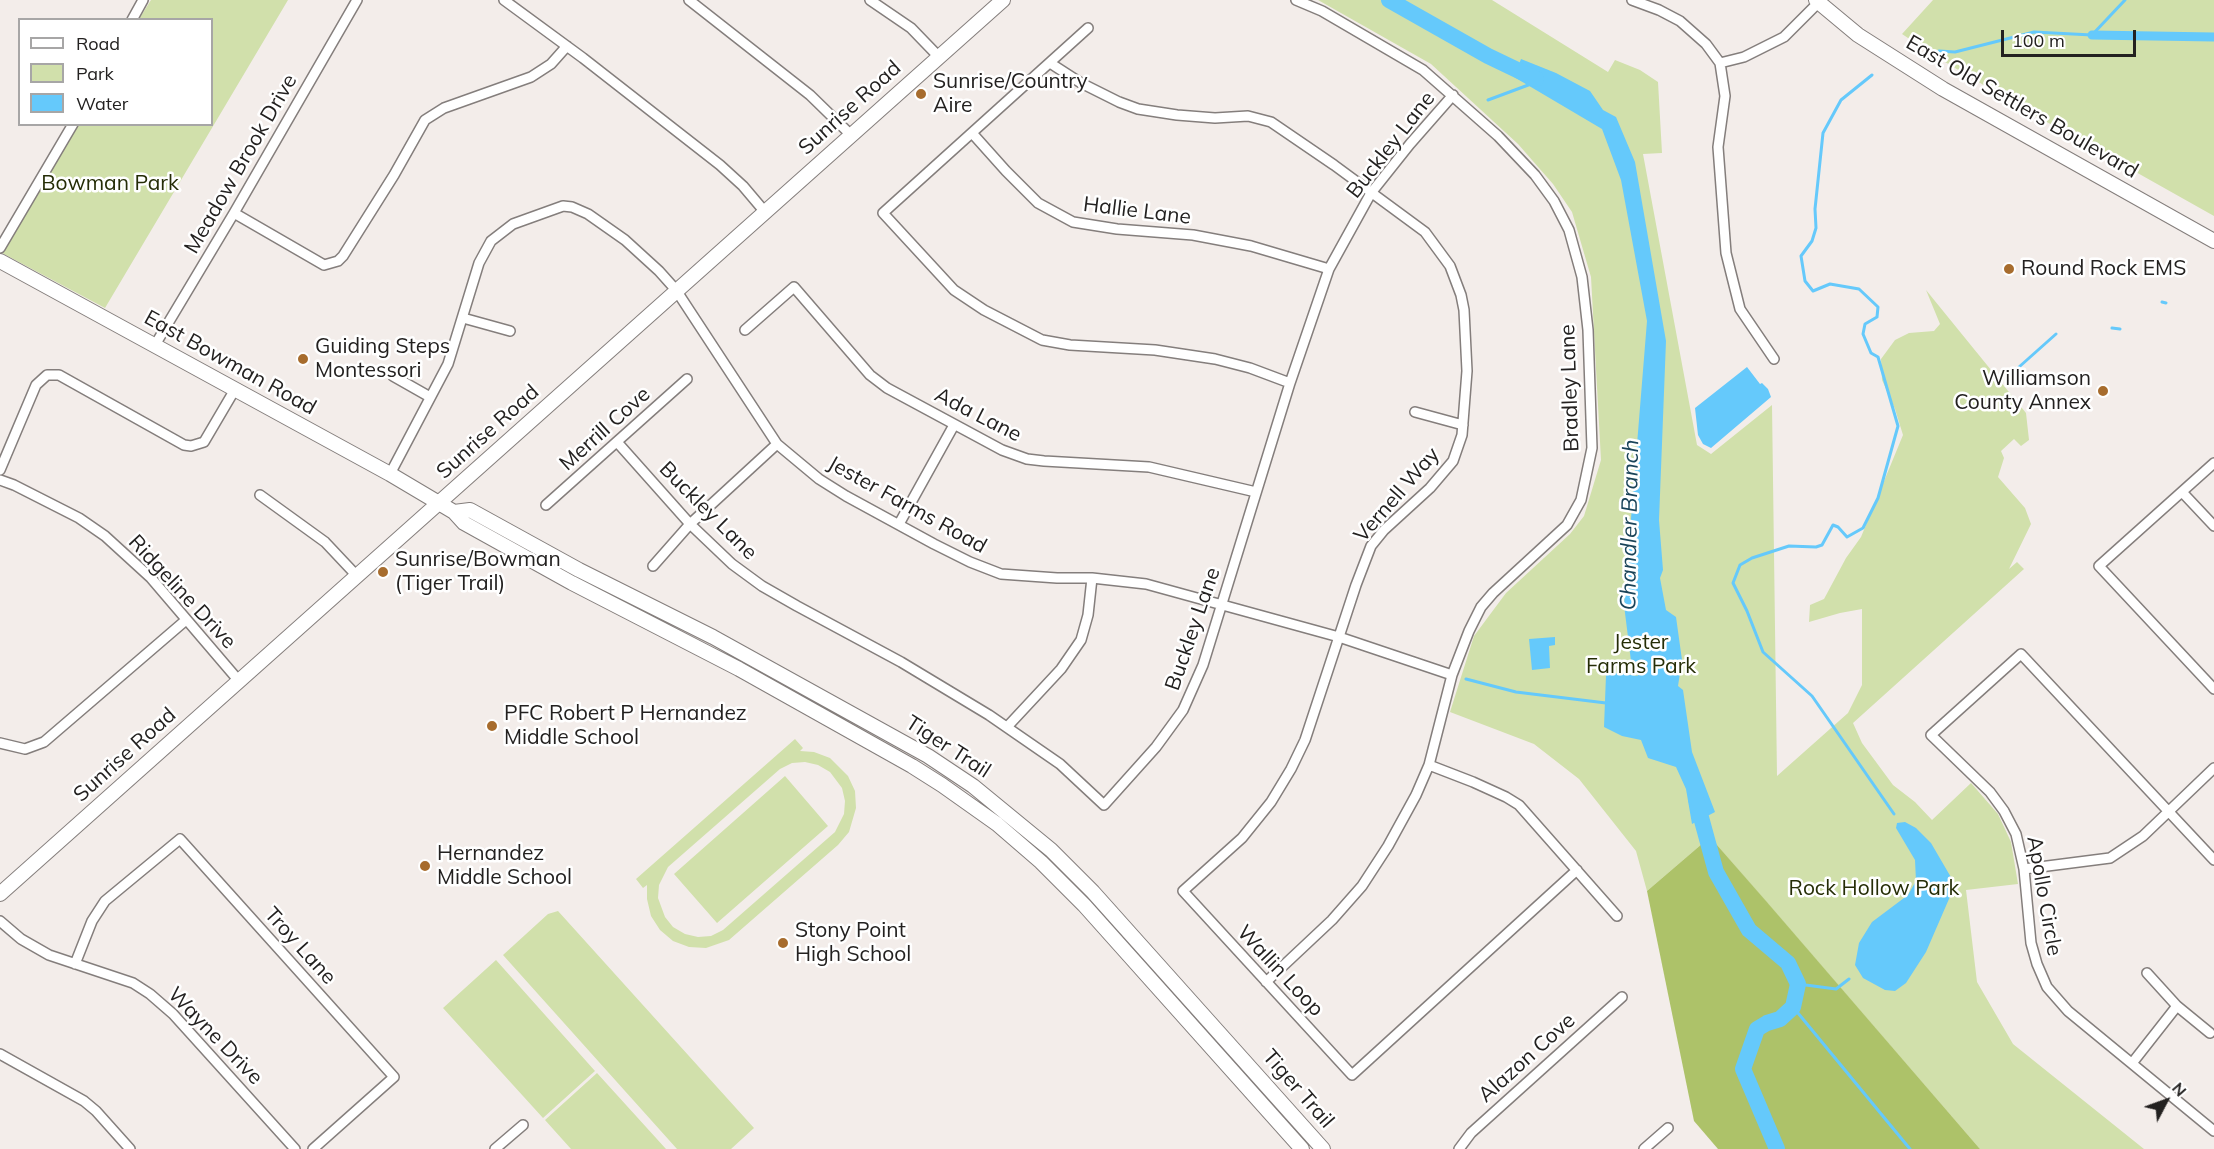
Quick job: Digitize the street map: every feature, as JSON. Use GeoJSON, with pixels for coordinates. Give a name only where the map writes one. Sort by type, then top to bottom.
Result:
{"type":"FeatureCollection","features":[{"type":"Feature","properties":{"kind":"street"},"geometry":{"type":"LineString","coordinates":[[133,18],[143,0]]}},
{"type":"Feature","properties":{"kind":"street","name":"Meadow Brook Drive"},"geometry":{"type":"LineString","coordinates":[[155,345],[357,0]]}},
{"type":"Feature","properties":{"kind":"street"},"geometry":{"type":"LineString","coordinates":[[504,0],[720,165],[743,186],[765,212]]}},
{"type":"Feature","properties":{"kind":"street"},"geometry":{"type":"LineString","coordinates":[[689,0],[821,104],[850,135]]}},
{"type":"Feature","properties":{"kind":"street"},"geometry":{"type":"LineString","coordinates":[[870,0],[911,28],[939,57]]}},
{"type":"Feature","properties":{"kind":"street","name":"Sunrise Road"},"geometry":{"type":"LineString","coordinates":[[0,894],[1003,0]]}},
{"type":"Feature","properties":{"kind":"street","name":"Bradley Lane"},"geometry":{"type":"LineString","coordinates":[[1266,982],[1310,942],[1362,886],[1389,846],[1429,765],[1452,675],[1481,607],[1567,525],[1581,500],[1592,448],[1588,330],[1582,277],[1566,223],[1554,201],[1535,175],[1498,136],[1453,95],[1409,61],[1322,11],[1296,0]]}},
{"type":"Feature","properties":{"kind":"street"},"geometry":{"type":"LineString","coordinates":[[1632,0],[1680,21],[1706,44],[1720,63],[1725,96],[1718,147],[1726,253],[1740,309],[1774,359]]}},
{"type":"Feature","properties":{"kind":"street"},"geometry":{"type":"LineString","coordinates":[[1720,63],[1744,57],[1784,37],[1817,1]]}},
{"type":"Feature","properties":{"kind":"street","name":"East Old Settlers Boulevard"},"geometry":{"type":"LineString","coordinates":[[1817,1],[1858,35],[1943,89],[2214,241]]}},
{"type":"Feature","properties":{"kind":"street"},"geometry":{"type":"LineString","coordinates":[[1088,28],[883,213],[954,290],[984,310],[1042,340],[1070,345],[1169,352],[1215,359],[1250,368],[1290,383]]}},
{"type":"Feature","properties":{"kind":"street"},"geometry":{"type":"LineString","coordinates":[[234,213],[324,265],[338,261],[344,256],[425,120],[444,108],[531,77],[551,64],[567,46]]}},
{"type":"Feature","properties":{"kind":"street","name":"Vernell Way"},"geometry":{"type":"LineString","coordinates":[[1050,63],[1081,83],[1138,109],[1205,117],[1248,116],[1271,122],[1425,232],[1441,252],[1456,280],[1464,310],[1467,371],[1459,447],[1446,470],[1384,530],[1371,546],[1340,637]]}},
{"type":"Feature","properties":{"kind":"street","name":"Buckley Lane"},"geometry":{"type":"LineString","coordinates":[[616,442],[690,524],[732,564],[762,586],[901,662],[1007,727],[1060,764],[1104,805],[1156,747],[1183,710],[1203,665],[1290,383],[1329,269],[1371,193],[1453,95]]}},
{"type":"Feature","properties":{"kind":"street"},"geometry":{"type":"LineString","coordinates":[[0,248],[72,126]]}},
{"type":"Feature","properties":{"kind":"street","name":"Hallie Lane"},"geometry":{"type":"LineString","coordinates":[[972,133],[1038,203],[1073,222],[1117,229],[1193,235],[1251,246],[1329,269]]}},
{"type":"Feature","properties":{"kind":"street","name":"Jester Farms Road"},"geometry":{"type":"LineString","coordinates":[[390,474],[448,364],[479,263],[495,237],[513,224],[563,206],[579,209],[625,240],[676,290],[777,444],[819,479],[846,496],[961,558],[1001,574],[1092,578],[1146,584],[1340,637],[1452,675]]}},
{"type":"Feature","properties":{"kind":"street","name":"East Bowman Road"},"geometry":{"type":"LineString","coordinates":[[0,261],[440,503]]}},
{"type":"Feature","properties":{"kind":"street","name":"Ada Lane"},"geometry":{"type":"LineString","coordinates":[[746,330],[794,287],[870,375],[886,388],[1002,450],[1027,459],[1149,467],[1256,492]]}},
{"type":"Feature","properties":{"kind":"street"},"geometry":{"type":"LineString","coordinates":[[463,318],[510,331]]}},
{"type":"Feature","properties":{"kind":"street"},"geometry":{"type":"LineString","coordinates":[[0,470],[36,385],[47,375],[59,375],[174,439],[191,446],[204,442],[234,391]]}},
{"type":"Feature","properties":{"kind":"street"},"geometry":{"type":"LineString","coordinates":[[393,376],[430,397]]}},
{"type":"Feature","properties":{"kind":"street","name":"Merrill Cove"},"geometry":{"type":"LineString","coordinates":[[546,505],[687,379]]}},
{"type":"Feature","properties":{"kind":"street"},"geometry":{"type":"LineString","coordinates":[[1415,412],[1463,425]]}},
{"type":"Feature","properties":{"kind":"street"},"geometry":{"type":"LineString","coordinates":[[899,524],[954,425]]}},
{"type":"Feature","properties":{"kind":"street"},"geometry":{"type":"LineString","coordinates":[[653,566],[690,524],[777,444]]}},
{"type":"Feature","properties":{"kind":"street"},"geometry":{"type":"LineString","coordinates":[[2214,463],[2099,566],[2214,689]]}},
{"type":"Feature","properties":{"kind":"street","name":"Ridgeline Drive"},"geometry":{"type":"LineString","coordinates":[[0,480],[79,518],[105,536],[151,578],[240,681]]}},
{"type":"Feature","properties":{"kind":"street"},"geometry":{"type":"LineString","coordinates":[[2182,492],[2214,526]]}},
{"type":"Feature","properties":{"kind":"street"},"geometry":{"type":"LineString","coordinates":[[260,495],[316,535],[357,576]]}},
{"type":"Feature","properties":{"kind":"street","name":"Tiger Trail"},"geometry":{"type":"LineString","coordinates":[[440,503],[454,512],[464,523],[572,583],[739,669],[912,766],[997,824],[1041,862],[1084,905],[1302,1149]]}},
{"type":"Feature","properties":{"kind":"street","name":"Tiger Trail"},"geometry":{"type":"LineString","coordinates":[[454,512],[470,510],[579,570],[714,637],[928,756],[973,786],[1051,850],[1093,892],[1323,1149]]}},
{"type":"Feature","properties":{"kind":"street"},"geometry":{"type":"LineString","coordinates":[[1007,727],[1061,669],[1081,640],[1088,615],[1092,578]]}},
{"type":"Feature","properties":{"kind":"street"},"geometry":{"type":"LineString","coordinates":[[0,743],[25,749],[44,742],[186,620]]}},
{"type":"Feature","properties":{"kind":"street","name":"Wallin Loop"},"geometry":{"type":"LineString","coordinates":[[1340,637],[1305,740],[1271,802],[1242,838],[1183,891],[1352,1075],[1577,870]]}},
{"type":"Feature","properties":{"kind":"street","name":"Apollo Circle"},"geometry":{"type":"LineString","coordinates":[[2214,861],[2021,654],[1931,735],[1990,792],[2004,810],[2016,834],[2024,869],[2031,943],[2047,987],[2068,1011],[2133,1062],[2214,1131]]}},
{"type":"Feature","properties":{"kind":"street"},"geometry":{"type":"LineString","coordinates":[[1429,765],[1473,782],[1519,805],[1617,916]]}},
{"type":"Feature","properties":{"kind":"street"},"geometry":{"type":"LineString","coordinates":[[2024,869],[2109,858],[2133,844],[2214,768]]}},
{"type":"Feature","properties":{"kind":"street","name":"Troy Lane"},"geometry":{"type":"LineString","coordinates":[[75,964],[92,921],[105,901],[180,839],[394,1077],[313,1149]]}},
{"type":"Feature","properties":{"kind":"street","name":"Wayne Drive"},"geometry":{"type":"LineString","coordinates":[[0,921],[35,947],[75,964],[133,983],[173,1014],[295,1149]]}},
{"type":"Feature","properties":{"kind":"street"},"geometry":{"type":"LineString","coordinates":[[2147,973],[2177,1006],[2210,1033]]}},
{"type":"Feature","properties":{"kind":"street","name":"Alazon Cove"},"geometry":{"type":"LineString","coordinates":[[1459,1149],[1472,1133],[1622,997]]}},
{"type":"Feature","properties":{"kind":"street"},"geometry":{"type":"LineString","coordinates":[[2133,1062],[2177,1006]]}},
{"type":"Feature","properties":{"kind":"street"},"geometry":{"type":"LineString","coordinates":[[0,1054],[84,1101],[130,1149]]}},
{"type":"Feature","properties":{"kind":"street"},"geometry":{"type":"LineString","coordinates":[[495,1149],[523,1125]]}},
{"type":"Feature","properties":{"kind":"street"},"geometry":{"type":"LineString","coordinates":[[1644,1149],[1668,1128]]}},
{"type":"Feature","properties":{"kind":"green space","name":"Bowman Park"},"geometry":{"type":"Polygon","coordinates":[[[151,0],[288,0],[105,308],[2,253],[76,126],[213,126],[213,18],[140,18],[151,0]]]}},
{"type":"Feature","properties":{"kind":"green space"},"geometry":{"type":"Polygon","coordinates":[[[1318,0],[1492,0],[1608,72],[1615,60],[1640,70],[1658,82],[1662,153],[1643,154],[1697,445],[1711,454],[1772,405],[1777,776],[1848,713],[1862,685],[1862,609],[1809,622],[1810,605],[1824,599],[1846,558],[1861,537],[1903,435],[1895,409],[1882,380],[1881,359],[1895,340],[1909,333],[1934,331],[1940,324],[1926,290],[2026,413],[2029,440],[2021,446],[2014,439],[2001,451],[2004,458],[1998,477],[2025,508],[2031,524],[2009,569],[2017,562],[2024,569],[1853,723],[1862,743],[1893,785],[1915,802],[1932,820],[1971,783],[1998,814],[2011,842],[2018,884],[1966,890],[1977,982],[2013,1044],[2144,1149],[1980,1149],[1710,837],[1647,891],[1636,851],[1579,779],[1534,744],[1450,712],[1474,636],[1506,593],[1570,534],[1584,516],[1601,460],[1591,277],[1572,212],[1553,184],[1518,144],[1431,64],[1318,0]]]}},
{"type":"Feature","properties":{"kind":"green space"},"geometry":{"type":"Polygon","coordinates":[[[1933,0],[2214,0],[2214,216],[2022,108],[1902,34],[1933,0]]]}},
{"type":"Feature","properties":{"kind":"green space"},"geometry":{"type":"Polygon","coordinates":[[[795,739],[803,748],[800,751],[814,752],[830,758],[848,776],[855,791],[856,808],[849,832],[838,845],[729,940],[706,948],[689,947],[673,941],[660,930],[651,916],[647,885],[643,888],[636,879],[795,739]],[[805,762],[792,763],[780,769],[668,867],[659,885],[658,898],[665,917],[673,927],[685,934],[698,937],[711,936],[723,930],[835,832],[844,814],[845,801],[842,788],[830,772],[818,765],[805,762]]]}},
{"type":"Feature","properties":{"kind":"green space"},"geometry":{"type":"Polygon","coordinates":[[[785,776],[828,826],[717,923],[674,874],[785,776]]]}},
{"type":"Feature","properties":{"kind":"green space"},"geometry":{"type":"Polygon","coordinates":[[[1710,837],[1980,1149],[1718,1149],[1694,1121],[1647,891],[1710,837]]]}},
{"type":"Feature","properties":{"kind":"green space"},"geometry":{"type":"Polygon","coordinates":[[[558,911],[754,1128],[731,1149],[677,1149],[503,955],[548,914],[558,911]]]}},
{"type":"Feature","properties":{"kind":"green space"},"geometry":{"type":"Polygon","coordinates":[[[496,960],[595,1071],[543,1118],[443,1008],[496,960]]]}},
{"type":"Feature","properties":{"kind":"green space"},"geometry":{"type":"Polygon","coordinates":[[[597,1073],[666,1149],[571,1149],[545,1120],[597,1073]]]}},
{"type":"Feature","properties":{"kind":"water"},"geometry":{"type":"Polygon","coordinates":[[[1521,59],[1556,73],[1590,91],[1603,110],[1616,117],[1635,162],[1666,341],[1659,520],[1663,570],[1660,578],[1666,610],[1676,617],[1682,660],[1678,686],[1683,690],[1692,752],[1715,812],[1692,824],[1686,789],[1676,767],[1648,758],[1641,740],[1622,736],[1604,727],[1606,675],[1618,673],[1638,676],[1631,661],[1624,605],[1647,321],[1621,180],[1602,129],[1514,77],[1521,59]]]}},
{"type":"Feature","properties":{"kind":"water"},"geometry":{"type":"Polygon","coordinates":[[[1747,367],[1760,384],[1762,383],[1768,389],[1771,397],[1711,448],[1703,444],[1698,435],[1695,408],[1747,367]]]}},
{"type":"Feature","properties":{"kind":"water"},"geometry":{"type":"Polygon","coordinates":[[[1555,637],[1555,645],[1549,646],[1550,668],[1532,670],[1529,639],[1555,637]]]}},
{"type":"Feature","properties":{"kind":"water"},"geometry":{"type":"Polygon","coordinates":[[[1905,822],[1916,828],[1931,843],[1952,879],[1952,892],[1926,952],[1906,983],[1895,991],[1885,990],[1863,978],[1855,965],[1859,943],[1872,922],[1908,895],[1916,881],[1915,860],[1896,828],[1897,823],[1905,822]]]}},
{"type":"Feature","properties":{"kind":"waterway","name":"Chandler Branch"},"geometry":{"type":"LineString","coordinates":[[1389,0],[1488,56],[1536,79]]}},
{"type":"Feature","properties":{"kind":"waterway"},"geometry":{"type":"LineString","coordinates":[[1939,51],[1955,52],[2034,32],[2092,35],[2125,0]]}},
{"type":"Feature","properties":{"kind":"waterway"},"geometry":{"type":"LineString","coordinates":[[2092,35],[2214,37]]}},
{"type":"Feature","properties":{"kind":"waterway"},"geometry":{"type":"LineString","coordinates":[[1872,75],[1841,100],[1823,133],[1815,209],[1816,228],[1812,241],[1801,256],[1805,281],[1813,291],[1830,284],[1859,289],[1878,307],[1877,317],[1865,324],[1863,334],[1871,353],[1878,357],[1898,426],[1878,498],[1863,528],[1847,537],[1833,525],[1822,545],[1816,547],[1789,546],[1752,558],[1740,565],[1733,583],[1763,652],[1812,696],[1894,814]]}},
{"type":"Feature","properties":{"kind":"waterway"},"geometry":{"type":"LineString","coordinates":[[1488,100],[1531,84]]}},
{"type":"Feature","properties":{"kind":"waterway"},"geometry":{"type":"LineString","coordinates":[[2162,302],[2166,303]]}},
{"type":"Feature","properties":{"kind":"waterway"},"geometry":{"type":"LineString","coordinates":[[2112,328],[2120,329]]}},
{"type":"Feature","properties":{"kind":"waterway"},"geometry":{"type":"LineString","coordinates":[[2019,367],[2056,334]]}},
{"type":"Feature","properties":{"kind":"waterway"},"geometry":{"type":"LineString","coordinates":[[1466,679],[1516,692],[1606,703]]}},
{"type":"Feature","properties":{"kind":"waterway","name":"Chandler Branch"},"geometry":{"type":"LineString","coordinates":[[1696,799],[1716,872],[1749,930],[1788,963],[1798,984],[1793,1007],[1780,1019],[1757,1029],[1743,1069],[1777,1149]]}},
{"type":"Feature","properties":{"kind":"waterway"},"geometry":{"type":"LineString","coordinates":[[1798,984],[1836,989],[1849,979]]}},
{"type":"Feature","properties":{"kind":"waterway"},"geometry":{"type":"LineString","coordinates":[[1793,1007],[1910,1149]]}},
{"type":"Feature","properties":{"kind":"place","name":"Sunrise/Country Aire"},"geometry":{"type":"Point","coordinates":[921,94]}},
{"type":"Feature","properties":{"kind":"place","name":"Round Rock EMS"},"geometry":{"type":"Point","coordinates":[2009,269]}},
{"type":"Feature","properties":{"kind":"place","name":"Guiding Steps Montessori"},"geometry":{"type":"Point","coordinates":[303,359]}},
{"type":"Feature","properties":{"kind":"place","name":"Williamson County Annex"},"geometry":{"type":"Point","coordinates":[2103,391]}},
{"type":"Feature","properties":{"kind":"place","name":"Sunrise/Bowman (Tiger Trail)"},"geometry":{"type":"Point","coordinates":[383,572]}},
{"type":"Feature","properties":{"kind":"place","name":"PFC Robert P Hernandez Middle School"},"geometry":{"type":"Point","coordinates":[492,726]}},
{"type":"Feature","properties":{"kind":"place","name":"Hernandez Middle School"},"geometry":{"type":"Point","coordinates":[425,866]}},
{"type":"Feature","properties":{"kind":"place","name":"Stony Point High School"},"geometry":{"type":"Point","coordinates":[783,943]}},
{"type":"Feature","properties":{"kind":"park label","name":"Jester Farms Park"},"geometry":{"type":"Point","coordinates":[1641,655]}},
{"type":"Feature","properties":{"kind":"park label","name":"Rock Hollow Park"},"geometry":{"type":"Point","coordinates":[1874,889]}}]}
